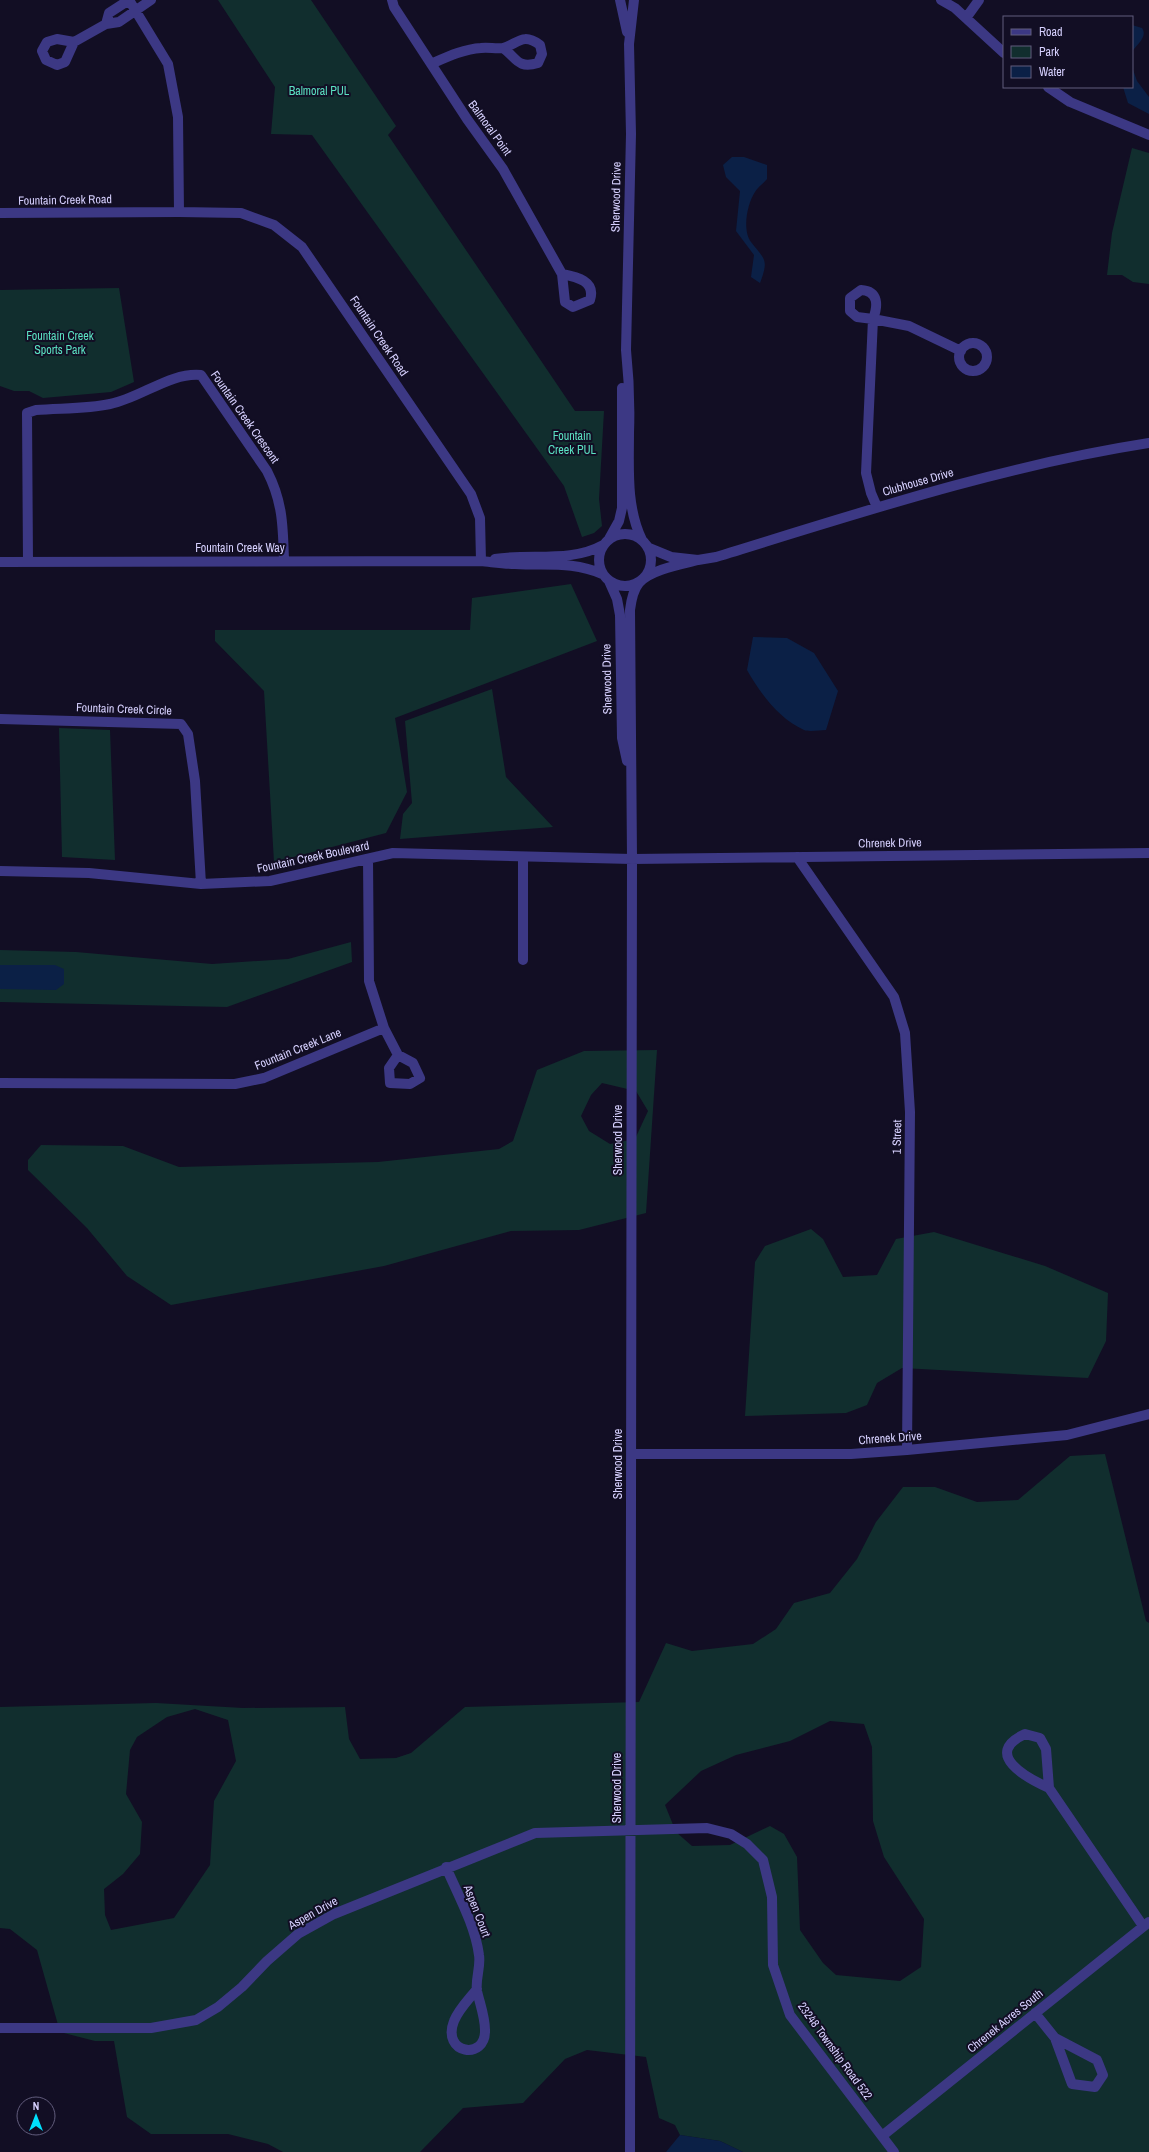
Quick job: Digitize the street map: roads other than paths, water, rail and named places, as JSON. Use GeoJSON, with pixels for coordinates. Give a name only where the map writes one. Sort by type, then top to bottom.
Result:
{"type":"FeatureCollection","features":[{"type":"Feature","properties":{"kind":"street"},"geometry":{"type":"LineString","coordinates":[[106,24],[109,13],[129,0],[168,64],[178,117],[179,212]]}},
{"type":"Feature","properties":{"kind":"street"},"geometry":{"type":"LineString","coordinates":[[74,42],[106,24],[119,22],[151,0]]}},
{"type":"Feature","properties":{"kind":"street","name":"Balmoral Point"},"geometry":{"type":"LineString","coordinates":[[392,0],[467,119],[503,169],[562,274]]}},
{"type":"Feature","properties":{"kind":"street","name":"Sherwood Drive"},"geometry":{"type":"LineString","coordinates":[[620,0],[629,44]]}},
{"type":"Feature","properties":{"kind":"street","name":"Sherwood Drive"},"geometry":{"type":"LineString","coordinates":[[606,542],[619,522],[622,508],[622,386],[626,350],[630,134],[629,44],[634,0]]}},
{"type":"Feature","properties":{"kind":"street"},"geometry":{"type":"LineString","coordinates":[[941,0],[966,18],[1003,52]]}},
{"type":"Feature","properties":{"kind":"street"},"geometry":{"type":"LineString","coordinates":[[966,18],[979,0]]}},
{"type":"Feature","properties":{"kind":"street"},"geometry":{"type":"LineString","coordinates":[[431,64],[457,54],[481,48],[503,48]]}},
{"type":"Feature","properties":{"kind":"street"},"geometry":{"type":"LineString","coordinates":[[1049,88],[1070,102],[1149,135]]}},
{"type":"Feature","properties":{"kind":"street","name":"Fountain Creek Road"},"geometry":{"type":"LineString","coordinates":[[0,213],[242,213],[274,225],[302,247],[471,494],[480,518],[481,561]]}},
{"type":"Feature","properties":{"kind":"street"},"geometry":{"type":"LineString","coordinates":[[877,507],[870,493],[866,473],[873,319],[909,326],[961,351]]}},
{"type":"Feature","properties":{"kind":"street","name":"Sherwood Drive"},"geometry":{"type":"LineString","coordinates":[[626,350],[629,376],[629,472],[632,512],[646,544]]}},
{"type":"Feature","properties":{"kind":"street","name":"Fountain Creek Crescent"},"geometry":{"type":"LineString","coordinates":[[28,562],[27,413],[36,410],[109,405],[130,399],[187,374],[201,375],[267,472],[274,485],[281,509],[284,561]]}},
{"type":"Feature","properties":{"kind":"street","name":"Clubhouse Drive"},"geometry":{"type":"LineString","coordinates":[[639,582],[664,568],[716,557],[980,477],[1041,463],[1149,442]]}},
{"type":"Feature","properties":{"kind":"street"},"geometry":{"type":"LineString","coordinates":[[626,534],[635,535],[646,544],[651,555],[649,571],[639,582],[624,586],[606,577],[599,559],[606,542],[617,535],[626,534]]}},
{"type":"Feature","properties":{"kind":"street","name":"Fountain Creek Way"},"geometry":{"type":"LineString","coordinates":[[481,561],[513,556],[572,555],[587,553],[606,542]]}},
{"type":"Feature","properties":{"kind":"street","name":"Clubhouse Drive"},"geometry":{"type":"LineString","coordinates":[[646,544],[671,557],[698,560]]}},
{"type":"Feature","properties":{"kind":"street","name":"Fountain Creek Way"},"geometry":{"type":"LineString","coordinates":[[0,562],[481,561],[514,564],[575,564],[586,567],[606,577]]}},
{"type":"Feature","properties":{"kind":"street","name":"Sherwood Drive"},"geometry":{"type":"LineString","coordinates":[[606,577],[619,607],[622,738],[632,776]]}},
{"type":"Feature","properties":{"kind":"street","name":"Sherwood Drive"},"geometry":{"type":"LineString","coordinates":[[630,2152],[632,776],[629,698],[630,610],[639,582]]}},
{"type":"Feature","properties":{"kind":"street","name":"Fountain Creek Circle"},"geometry":{"type":"LineString","coordinates":[[0,719],[181,724],[188,734],[195,781],[200,884]]}},
{"type":"Feature","properties":{"kind":"street","name":"Fountain Creek Boulevard"},"geometry":{"type":"LineString","coordinates":[[0,871],[89,873],[200,884],[270,882],[393,853],[632,859]]}},
{"type":"Feature","properties":{"kind":"street","name":"Chrenek Drive"},"geometry":{"type":"LineString","coordinates":[[632,859],[1149,853]]}},
{"type":"Feature","properties":{"kind":"street"},"geometry":{"type":"LineString","coordinates":[[523,856],[523,960]]}},
{"type":"Feature","properties":{"kind":"street","name":"1 Street"},"geometry":{"type":"LineString","coordinates":[[797,857],[894,997],[905,1033],[910,1112],[907,1450]]}},
{"type":"Feature","properties":{"kind":"street"},"geometry":{"type":"LineString","coordinates":[[368,859],[369,981],[384,1028],[398,1055]]}},
{"type":"Feature","properties":{"kind":"street","name":"Fountain Creek Lane"},"geometry":{"type":"LineString","coordinates":[[0,1083],[234,1084],[264,1078],[384,1028]]}},
{"type":"Feature","properties":{"kind":"street","name":"Chrenek Drive"},"geometry":{"type":"LineString","coordinates":[[631,1454],[851,1454],[907,1450],[1067,1435],[1149,1414]]}},
{"type":"Feature","properties":{"kind":"street"},"geometry":{"type":"LineString","coordinates":[[1025,1734],[1040,1738],[1046,1748],[1049,1788],[1026,1778],[1014,1768],[1009,1759],[1008,1749],[1013,1740],[1025,1734]]}},
{"type":"Feature","properties":{"kind":"street","name":"Chrenek Acres South"},"geometry":{"type":"LineString","coordinates":[[882,2136],[1146,1924],[1049,1788]]}},
{"type":"Feature","properties":{"kind":"street","name":"Aspen Drive"},"geometry":{"type":"LineString","coordinates":[[0,2028],[151,2028],[196,2020],[222,2003],[298,1934],[334,1914],[446,1867],[535,1833],[630,1828]]}},
{"type":"Feature","properties":{"kind":"street","name":"23248 Township Road 522"},"geometry":{"type":"LineString","coordinates":[[630,1828],[708,1828],[731,1834],[747,1844],[763,1860],[772,1897],[773,1965],[790,2015],[894,2152]]}},
{"type":"Feature","properties":{"kind":"street","name":"Aspen Court"},"geometry":{"type":"LineString","coordinates":[[446,1867],[474,1934],[480,1956],[477,1990],[485,2023],[485,2035],[481,2045],[474,2050],[465,2050],[454,2044],[451,2033],[454,2021],[477,1990]]}},
{"type":"Feature","properties":{"kind":"street"},"geometry":{"type":"LineString","coordinates":[[1035,2013],[1055,2038],[1072,2084],[1096,2087],[1103,2075],[1097,2060],[1055,2038]]}},
{"type":"Feature","properties":{"kind":"water"},"geometry":{"type":"Polygon","coordinates":[[[1133,25],[1142,28],[1144,34],[1133,51],[1133,25]]]}},
{"type":"Feature","properties":{"kind":"water"},"geometry":{"type":"Polygon","coordinates":[[[1133,70],[1137,81],[1149,97],[1149,114],[1128,103],[1123,88],[1133,88],[1133,70]]]}},
{"type":"Feature","properties":{"kind":"water"},"geometry":{"type":"Polygon","coordinates":[[[732,157],[744,157],[767,165],[767,179],[756,190],[752,197],[746,224],[748,237],[764,260],[765,264],[760,283],[751,277],[754,255],[736,231],[740,191],[726,177],[723,165],[732,157]]]}},
{"type":"Feature","properties":{"kind":"water"},"geometry":{"type":"Polygon","coordinates":[[[753,637],[787,638],[814,653],[838,691],[826,730],[804,730],[786,719],[764,696],[747,670],[753,637]]]}},
{"type":"Feature","properties":{"kind":"water"},"geometry":{"type":"Polygon","coordinates":[[[0,965],[55,965],[64,969],[64,984],[56,990],[0,989],[0,965]]]}},
{"type":"Feature","properties":{"kind":"water"},"geometry":{"type":"Polygon","coordinates":[[[680,2135],[720,2141],[743,2152],[666,2152],[680,2135]]]}},
{"type":"Feature","properties":{"kind":"park label","name":"Balmoral PUL"},"geometry":{"type":"Point","coordinates":[319,91]}},
{"type":"Feature","properties":{"kind":"park label","name":"Fountain Creek Sports Park"},"geometry":{"type":"Point","coordinates":[60,343]}},
{"type":"Feature","properties":{"kind":"park label","name":"Fountain Creek PUL"},"geometry":{"type":"Point","coordinates":[572,443]}}]}
